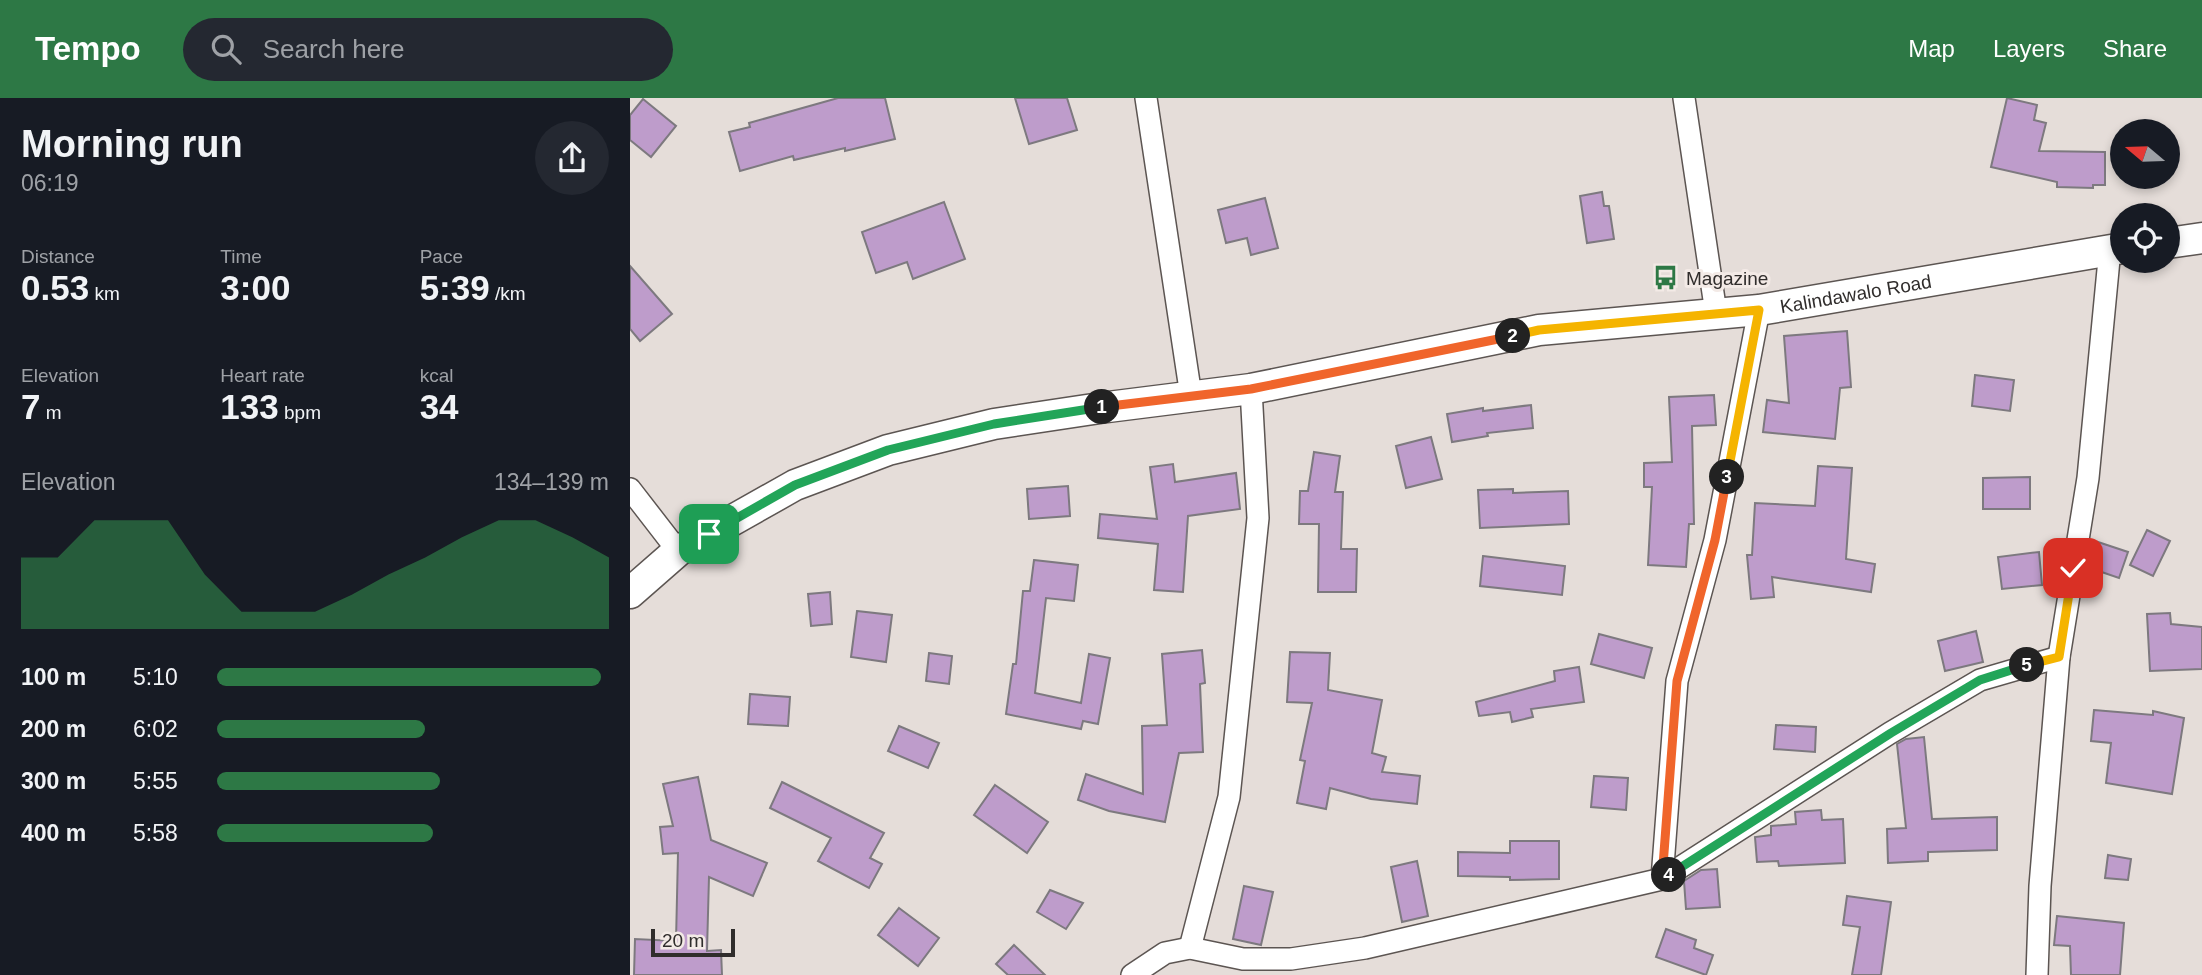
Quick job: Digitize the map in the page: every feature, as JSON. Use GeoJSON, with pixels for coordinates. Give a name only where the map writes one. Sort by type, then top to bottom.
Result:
{"type":"FeatureCollection","features":[{"type":"Feature","properties":{"kind":"street"},"geometry":{"type":"LineString","coordinates":[[1146,98],[1192,396]]}},
{"type":"Feature","properties":{"kind":"street"},"geometry":{"type":"LineString","coordinates":[[1684,98],[1716,313]]}},
{"type":"Feature","properties":{"kind":"street"},"geometry":{"type":"LineString","coordinates":[[2180,241],[2202,238]]}},
{"type":"Feature","properties":{"kind":"street","name":"Kalindawalo Road"},"geometry":{"type":"LineString","coordinates":[[630,593],[678,551],[795,485],[888,450],[994,424],[1251,389],[1539,330],[1759,310],[2110,250]]}},
{"type":"Feature","properties":{"kind":"street"},"geometry":{"type":"LineString","coordinates":[[2037,975],[2040,886],[2059,657],[2088,478],[2113,273]]}},
{"type":"Feature","properties":{"kind":"street"},"geometry":{"type":"LineString","coordinates":[[1662,879],[1677,681],[1715,540],[1759,310]]}},
{"type":"Feature","properties":{"kind":"street"},"geometry":{"type":"LineString","coordinates":[[1190,948],[1229,797],[1258,518],[1251,389]]}},
{"type":"Feature","properties":{"kind":"street"},"geometry":{"type":"LineString","coordinates":[[630,489],[678,551]]}},
{"type":"Feature","properties":{"kind":"street"},"geometry":{"type":"LineString","coordinates":[[1132,975],[1165,953],[1190,948],[1243,959],[1291,959],[1365,948],[1662,879],[1891,733],[1980,680],[2059,657]]}},
{"type":"Feature","properties":{"kind":"building"},"geometry":{"type":"Polygon","coordinates":[[[838,98],[885,98],[895,139],[794,160],[793,156],[740,171],[729,132],[750,127],[749,123],[838,98]]]}},
{"type":"Feature","properties":{"kind":"building"},"geometry":{"type":"Polygon","coordinates":[[[1015,98],[1067,98],[1077,130],[1029,144],[1015,98]]]}},
{"type":"Feature","properties":{"kind":"building"},"geometry":{"type":"Polygon","coordinates":[[[2007,98],[2037,105],[2034,120],[2046,123],[2039,151],[2105,152],[2105,185],[2093,185],[2093,188],[2057,187],[2057,182],[1991,167],[2007,98]]]}},
{"type":"Feature","properties":{"kind":"building"},"geometry":{"type":"Polygon","coordinates":[[[643,99],[676,126],[651,157],[630,140],[630,115],[643,99]]]}},
{"type":"Feature","properties":{"kind":"building"},"geometry":{"type":"Polygon","coordinates":[[[1602,192],[1604,206],[1609,206],[1614,239],[1587,243],[1580,196],[1602,192]]]}},
{"type":"Feature","properties":{"kind":"building"},"geometry":{"type":"Polygon","coordinates":[[[1265,198],[1278,248],[1251,255],[1247,238],[1226,243],[1218,210],[1265,198]]]}},
{"type":"Feature","properties":{"kind":"building"},"geometry":{"type":"Polygon","coordinates":[[[944,202],[965,259],[913,279],[907,262],[876,273],[862,232],[944,202]]]}},
{"type":"Feature","properties":{"kind":"building"},"geometry":{"type":"Polygon","coordinates":[[[630,266],[672,314],[640,341],[630,329],[630,266]]]}},
{"type":"Feature","properties":{"kind":"building"},"geometry":{"type":"Polygon","coordinates":[[[1847,331],[1851,387],[1840,388],[1835,439],[1763,432],[1767,400],[1789,403],[1784,336],[1847,331]]]}},
{"type":"Feature","properties":{"kind":"building"},"geometry":{"type":"Polygon","coordinates":[[[1975,375],[2014,380],[2010,411],[1972,406],[1975,375]]]}},
{"type":"Feature","properties":{"kind":"building"},"geometry":{"type":"Polygon","coordinates":[[[1714,395],[1716,425],[1692,426],[1694,524],[1689,524],[1686,567],[1648,565],[1652,487],[1644,487],[1644,463],[1672,462],[1669,397],[1714,395]]]}},
{"type":"Feature","properties":{"kind":"building"},"geometry":{"type":"Polygon","coordinates":[[[1531,405],[1533,428],[1487,433],[1488,436],[1452,442],[1447,414],[1483,408],[1483,411],[1531,405]]]}},
{"type":"Feature","properties":{"kind":"building"},"geometry":{"type":"Polygon","coordinates":[[[1431,437],[1442,479],[1406,488],[1396,446],[1431,437]]]}},
{"type":"Feature","properties":{"kind":"building"},"geometry":{"type":"Polygon","coordinates":[[[1314,452],[1340,456],[1335,492],[1343,492],[1341,549],[1357,549],[1356,592],[1318,592],[1319,524],[1299,524],[1300,491],[1308,491],[1314,452]]]}},
{"type":"Feature","properties":{"kind":"building"},"geometry":{"type":"Polygon","coordinates":[[[1173,464],[1175,482],[1236,473],[1240,509],[1188,516],[1183,592],[1154,590],[1158,544],[1098,538],[1100,514],[1157,519],[1150,467],[1173,464]]]}},
{"type":"Feature","properties":{"kind":"building"},"geometry":{"type":"Polygon","coordinates":[[[1818,466],[1852,468],[1846,559],[1875,564],[1871,592],[1772,577],[1774,597],[1751,599],[1747,555],[1752,555],[1755,503],[1815,506],[1818,466]]]}},
{"type":"Feature","properties":{"kind":"building"},"geometry":{"type":"Polygon","coordinates":[[[2030,477],[2030,509],[1983,509],[1983,478],[2030,477]]]}},
{"type":"Feature","properties":{"kind":"building"},"geometry":{"type":"Polygon","coordinates":[[[1068,486],[1070,516],[1029,519],[1027,489],[1068,486]]]}},
{"type":"Feature","properties":{"kind":"building"},"geometry":{"type":"Polygon","coordinates":[[[1513,489],[1513,493],[1568,491],[1569,524],[1480,528],[1478,490],[1513,489]]]}},
{"type":"Feature","properties":{"kind":"building"},"geometry":{"type":"Polygon","coordinates":[[[2147,530],[2170,541],[2153,576],[2130,565],[2147,530]]]}},
{"type":"Feature","properties":{"kind":"building"},"geometry":{"type":"Polygon","coordinates":[[[2098,542],[2128,552],[2119,578],[2090,568],[2098,542]]]}},
{"type":"Feature","properties":{"kind":"building"},"geometry":{"type":"Polygon","coordinates":[[[2039,552],[2042,585],[2002,589],[1998,557],[2039,552]]]}},
{"type":"Feature","properties":{"kind":"building"},"geometry":{"type":"Polygon","coordinates":[[[1483,556],[1565,566],[1562,595],[1480,586],[1483,556]]]}},
{"type":"Feature","properties":{"kind":"building"},"geometry":{"type":"Polygon","coordinates":[[[1034,560],[1078,565],[1074,601],[1046,598],[1035,693],[1081,703],[1089,654],[1110,658],[1098,724],[1083,721],[1081,729],[1006,714],[1013,664],[1016,664],[1023,591],[1030,591],[1034,560]]]}},
{"type":"Feature","properties":{"kind":"building"},"geometry":{"type":"Polygon","coordinates":[[[830,592],[832,624],[811,626],[808,594],[830,592]]]}},
{"type":"Feature","properties":{"kind":"building"},"geometry":{"type":"Polygon","coordinates":[[[857,611],[892,615],[886,662],[851,657],[857,611]]]}},
{"type":"Feature","properties":{"kind":"building"},"geometry":{"type":"Polygon","coordinates":[[[2170,613],[2171,624],[2202,627],[2202,669],[2150,671],[2147,614],[2170,613]]]}},
{"type":"Feature","properties":{"kind":"building"},"geometry":{"type":"Polygon","coordinates":[[[1976,631],[1983,662],[1945,671],[1938,641],[1976,631]]]}},
{"type":"Feature","properties":{"kind":"building"},"geometry":{"type":"Polygon","coordinates":[[[1599,634],[1652,648],[1644,678],[1591,664],[1599,634]]]}},
{"type":"Feature","properties":{"kind":"building"},"geometry":{"type":"Polygon","coordinates":[[[1202,650],[1205,683],[1200,684],[1203,752],[1179,753],[1165,822],[1109,811],[1078,800],[1086,774],[1143,794],[1142,726],[1167,725],[1162,654],[1202,650]]]}},
{"type":"Feature","properties":{"kind":"building"},"geometry":{"type":"Polygon","coordinates":[[[1290,652],[1330,653],[1328,690],[1382,700],[1372,753],[1386,757],[1382,772],[1420,776],[1417,804],[1371,799],[1330,788],[1326,809],[1297,803],[1305,761],[1300,760],[1312,703],[1287,702],[1290,652]]]}},
{"type":"Feature","properties":{"kind":"building"},"geometry":{"type":"Polygon","coordinates":[[[929,653],[952,656],[949,684],[926,681],[929,653]]]}},
{"type":"Feature","properties":{"kind":"building"},"geometry":{"type":"Polygon","coordinates":[[[1579,667],[1584,702],[1531,709],[1533,717],[1512,722],[1510,712],[1479,716],[1476,702],[1555,681],[1554,671],[1579,667]]]}},
{"type":"Feature","properties":{"kind":"building"},"geometry":{"type":"Polygon","coordinates":[[[750,694],[790,697],[788,726],[748,724],[750,694]]]}},
{"type":"Feature","properties":{"kind":"building"},"geometry":{"type":"Polygon","coordinates":[[[2094,710],[2153,715],[2153,711],[2184,718],[2172,794],[2106,783],[2111,743],[2091,741],[2094,710]]]}},
{"type":"Feature","properties":{"kind":"building"},"geometry":{"type":"Polygon","coordinates":[[[1776,725],[1816,727],[1815,752],[1774,749],[1776,725]]]}},
{"type":"Feature","properties":{"kind":"building"},"geometry":{"type":"Polygon","coordinates":[[[899,726],[939,743],[928,768],[888,751],[899,726]]]}},
{"type":"Feature","properties":{"kind":"building"},"geometry":{"type":"Polygon","coordinates":[[[1924,737],[1932,819],[1997,817],[1997,850],[1928,852],[1928,861],[1888,863],[1887,829],[1906,828],[1897,744],[1906,739],[1924,737]]]}},
{"type":"Feature","properties":{"kind":"building"},"geometry":{"type":"Polygon","coordinates":[[[1594,776],[1628,778],[1626,810],[1591,807],[1594,776]]]}},
{"type":"Feature","properties":{"kind":"building"},"geometry":{"type":"Polygon","coordinates":[[[698,777],[711,840],[767,863],[753,896],[709,877],[707,951],[721,950],[722,975],[634,975],[635,939],[676,941],[678,853],[663,854],[660,827],[673,826],[663,784],[698,777]]]}},
{"type":"Feature","properties":{"kind":"building"},"geometry":{"type":"Polygon","coordinates":[[[782,782],[884,833],[870,858],[882,864],[869,888],[818,861],[831,838],[770,808],[782,782]]]}},
{"type":"Feature","properties":{"kind":"building"},"geometry":{"type":"Polygon","coordinates":[[[995,785],[1048,822],[1027,853],[974,815],[995,785]]]}},
{"type":"Feature","properties":{"kind":"building"},"geometry":{"type":"Polygon","coordinates":[[[1821,810],[1822,820],[1843,819],[1845,863],[1779,866],[1778,861],[1757,862],[1755,837],[1771,835],[1771,826],[1796,824],[1795,812],[1821,810]]]}},
{"type":"Feature","properties":{"kind":"building"},"geometry":{"type":"Polygon","coordinates":[[[1510,841],[1559,841],[1559,879],[1510,880],[1510,877],[1458,876],[1458,852],[1510,853],[1510,841]]]}},
{"type":"Feature","properties":{"kind":"building"},"geometry":{"type":"Polygon","coordinates":[[[2108,855],[2131,859],[2128,880],[2105,878],[2108,855]]]}},
{"type":"Feature","properties":{"kind":"building"},"geometry":{"type":"Polygon","coordinates":[[[1417,861],[1428,916],[1402,922],[1391,867],[1417,861]]]}},
{"type":"Feature","properties":{"kind":"building"},"geometry":{"type":"Polygon","coordinates":[[[1717,869],[1720,907],[1686,909],[1684,881],[1701,870],[1717,869]]]}},
{"type":"Feature","properties":{"kind":"building"},"geometry":{"type":"Polygon","coordinates":[[[1244,886],[1273,892],[1261,945],[1233,939],[1244,886]]]}},
{"type":"Feature","properties":{"kind":"building"},"geometry":{"type":"Polygon","coordinates":[[[1050,890],[1083,903],[1066,929],[1037,912],[1050,890]]]}},
{"type":"Feature","properties":{"kind":"building"},"geometry":{"type":"Polygon","coordinates":[[[1847,896],[1891,902],[1881,975],[1852,975],[1860,927],[1843,925],[1847,896]]]}},
{"type":"Feature","properties":{"kind":"building"},"geometry":{"type":"Polygon","coordinates":[[[899,908],[939,938],[918,966],[878,935],[899,908]]]}},
{"type":"Feature","properties":{"kind":"building"},"geometry":{"type":"Polygon","coordinates":[[[2057,916],[2124,923],[2120,975],[2071,975],[2070,946],[2054,945],[2057,916]]]}},
{"type":"Feature","properties":{"kind":"building"},"geometry":{"type":"Polygon","coordinates":[[[1666,929],[1696,940],[1694,948],[1713,955],[1706,975],[1656,957],[1666,929]]]}},
{"type":"Feature","properties":{"kind":"building"},"geometry":{"type":"Polygon","coordinates":[[[1014,945],[1045,975],[1008,975],[996,964],[1014,945]]]}},
{"type":"Feature","properties":{"kind":"place","name":"Magazine"},"geometry":{"type":"Point","coordinates":[1666,278]}},
{"type":"Feature","properties":{"kind":"route"},"geometry":{"type":"LineString","coordinates":[[709,534],[795,485],[888,450],[994,424],[1251,389],[1539,330],[1759,310],[1715,540],[1677,681],[1662,879],[1891,733],[1980,680],[2059,657],[2073,568]]}}]}
